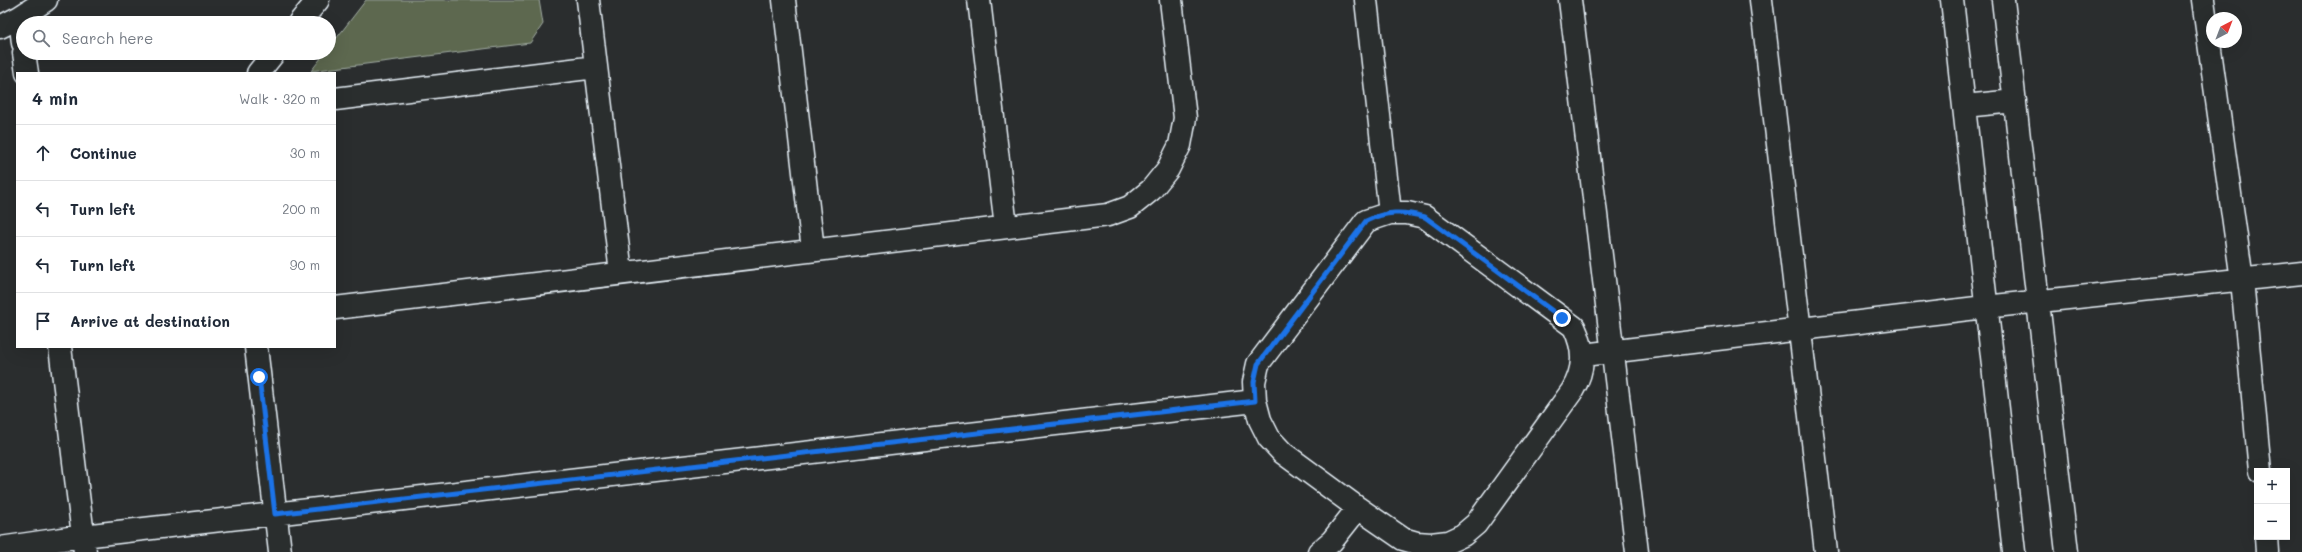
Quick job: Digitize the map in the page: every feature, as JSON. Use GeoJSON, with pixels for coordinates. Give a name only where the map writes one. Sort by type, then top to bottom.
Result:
{"type":"FeatureCollection","features":[{"type":"Feature","properties":{"kind":"street"},"geometry":{"type":"LineString","coordinates":[[23,16],[46,0]]}},
{"type":"Feature","properties":{"kind":"street"},"geometry":{"type":"LineString","coordinates":[[305,16],[318,0]]}},
{"type":"Feature","properties":{"kind":"street"},"geometry":{"type":"LineString","coordinates":[[588,0],[621,273]]}},
{"type":"Feature","properties":{"kind":"street"},"geometry":{"type":"LineString","coordinates":[[784,0],[813,250]]}},
{"type":"Feature","properties":{"kind":"street"},"geometry":{"type":"LineString","coordinates":[[978,0],[1006,227]]}},
{"type":"Feature","properties":{"kind":"street"},"geometry":{"type":"LineString","coordinates":[[336,308],[1108,215],[1130,207],[1151,190],[1168,169],[1180,145],[1185,118],[1171,0]]}},
{"type":"Feature","properties":{"kind":"street"},"geometry":{"type":"LineString","coordinates":[[1366,0],[1390,213]]}},
{"type":"Feature","properties":{"kind":"street"},"geometry":{"type":"LineString","coordinates":[[1570,0],[1614,350],[1637,552]]}},
{"type":"Feature","properties":{"kind":"street"},"geometry":{"type":"LineString","coordinates":[[1761,0],[1826,552]]}},
{"type":"Feature","properties":{"kind":"street"},"geometry":{"type":"LineString","coordinates":[[1952,0],[1985,307],[2014,552]]}},
{"type":"Feature","properties":{"kind":"street"},"geometry":{"type":"LineString","coordinates":[[2003,0],[2067,552]]}},
{"type":"Feature","properties":{"kind":"street"},"geometry":{"type":"LineString","coordinates":[[2203,0],[2242,280],[2260,468]]}},
{"type":"Feature","properties":{"kind":"street"},"geometry":{"type":"LineString","coordinates":[[0,27],[16,20]]}},
{"type":"Feature","properties":{"kind":"street"},"geometry":{"type":"LineString","coordinates":[[25,60],[27,72]]}},
{"type":"Feature","properties":{"kind":"street"},"geometry":{"type":"LineString","coordinates":[[259,72],[268,60]]}},
{"type":"Feature","properties":{"kind":"street"},"geometry":{"type":"LineString","coordinates":[[336,99],[596,67]]}},
{"type":"Feature","properties":{"kind":"street"},"geometry":{"type":"LineString","coordinates":[[1964,106],[2015,101]]}},
{"type":"Feature","properties":{"kind":"street"},"geometry":{"type":"LineString","coordinates":[[1390,213],[1407,213],[1425,217],[1574,327],[1580,340],[1583,355],[1582,367],[1572,391],[1476,524],[1463,535],[1431,548],[1403,539],[1283,453],[1269,438],[1260,420],[1255,401],[1254,382],[1258,364],[1366,221],[1390,213]]}},
{"type":"Feature","properties":{"kind":"street"},"geometry":{"type":"LineString","coordinates":[[1583,355],[1614,350],[2037,301],[2302,273]]}},
{"type":"Feature","properties":{"kind":"street"},"geometry":{"type":"LineString","coordinates":[[60,348],[84,544]]}},
{"type":"Feature","properties":{"kind":"street"},"geometry":{"type":"LineString","coordinates":[[256,348],[280,552]]}},
{"type":"Feature","properties":{"kind":"street"},"geometry":{"type":"LineString","coordinates":[[0,548],[84,544],[275,514],[1255,401]]}},
{"type":"Feature","properties":{"kind":"street"},"geometry":{"type":"LineString","coordinates":[[1319,552],[1332,541],[1358,508]]}},
{"type":"Feature","properties":{"kind":"street"},"geometry":{"type":"LineString","coordinates":[[2266,540],[2267,552]]}},
{"type":"Feature","properties":{"kind":"green space"},"geometry":{"type":"Polygon","coordinates":[[[366,0],[539,0],[543,24],[530,43],[311,71],[320,60],[336,60],[336,39],[366,0]]]}},
{"type":"Feature","properties":{"kind":"route"},"geometry":{"type":"LineString","coordinates":[[259,377],[275,514],[1255,401],[1254,382],[1258,364],[1366,221],[1390,213],[1407,213],[1425,217],[1562,318]]}}]}
